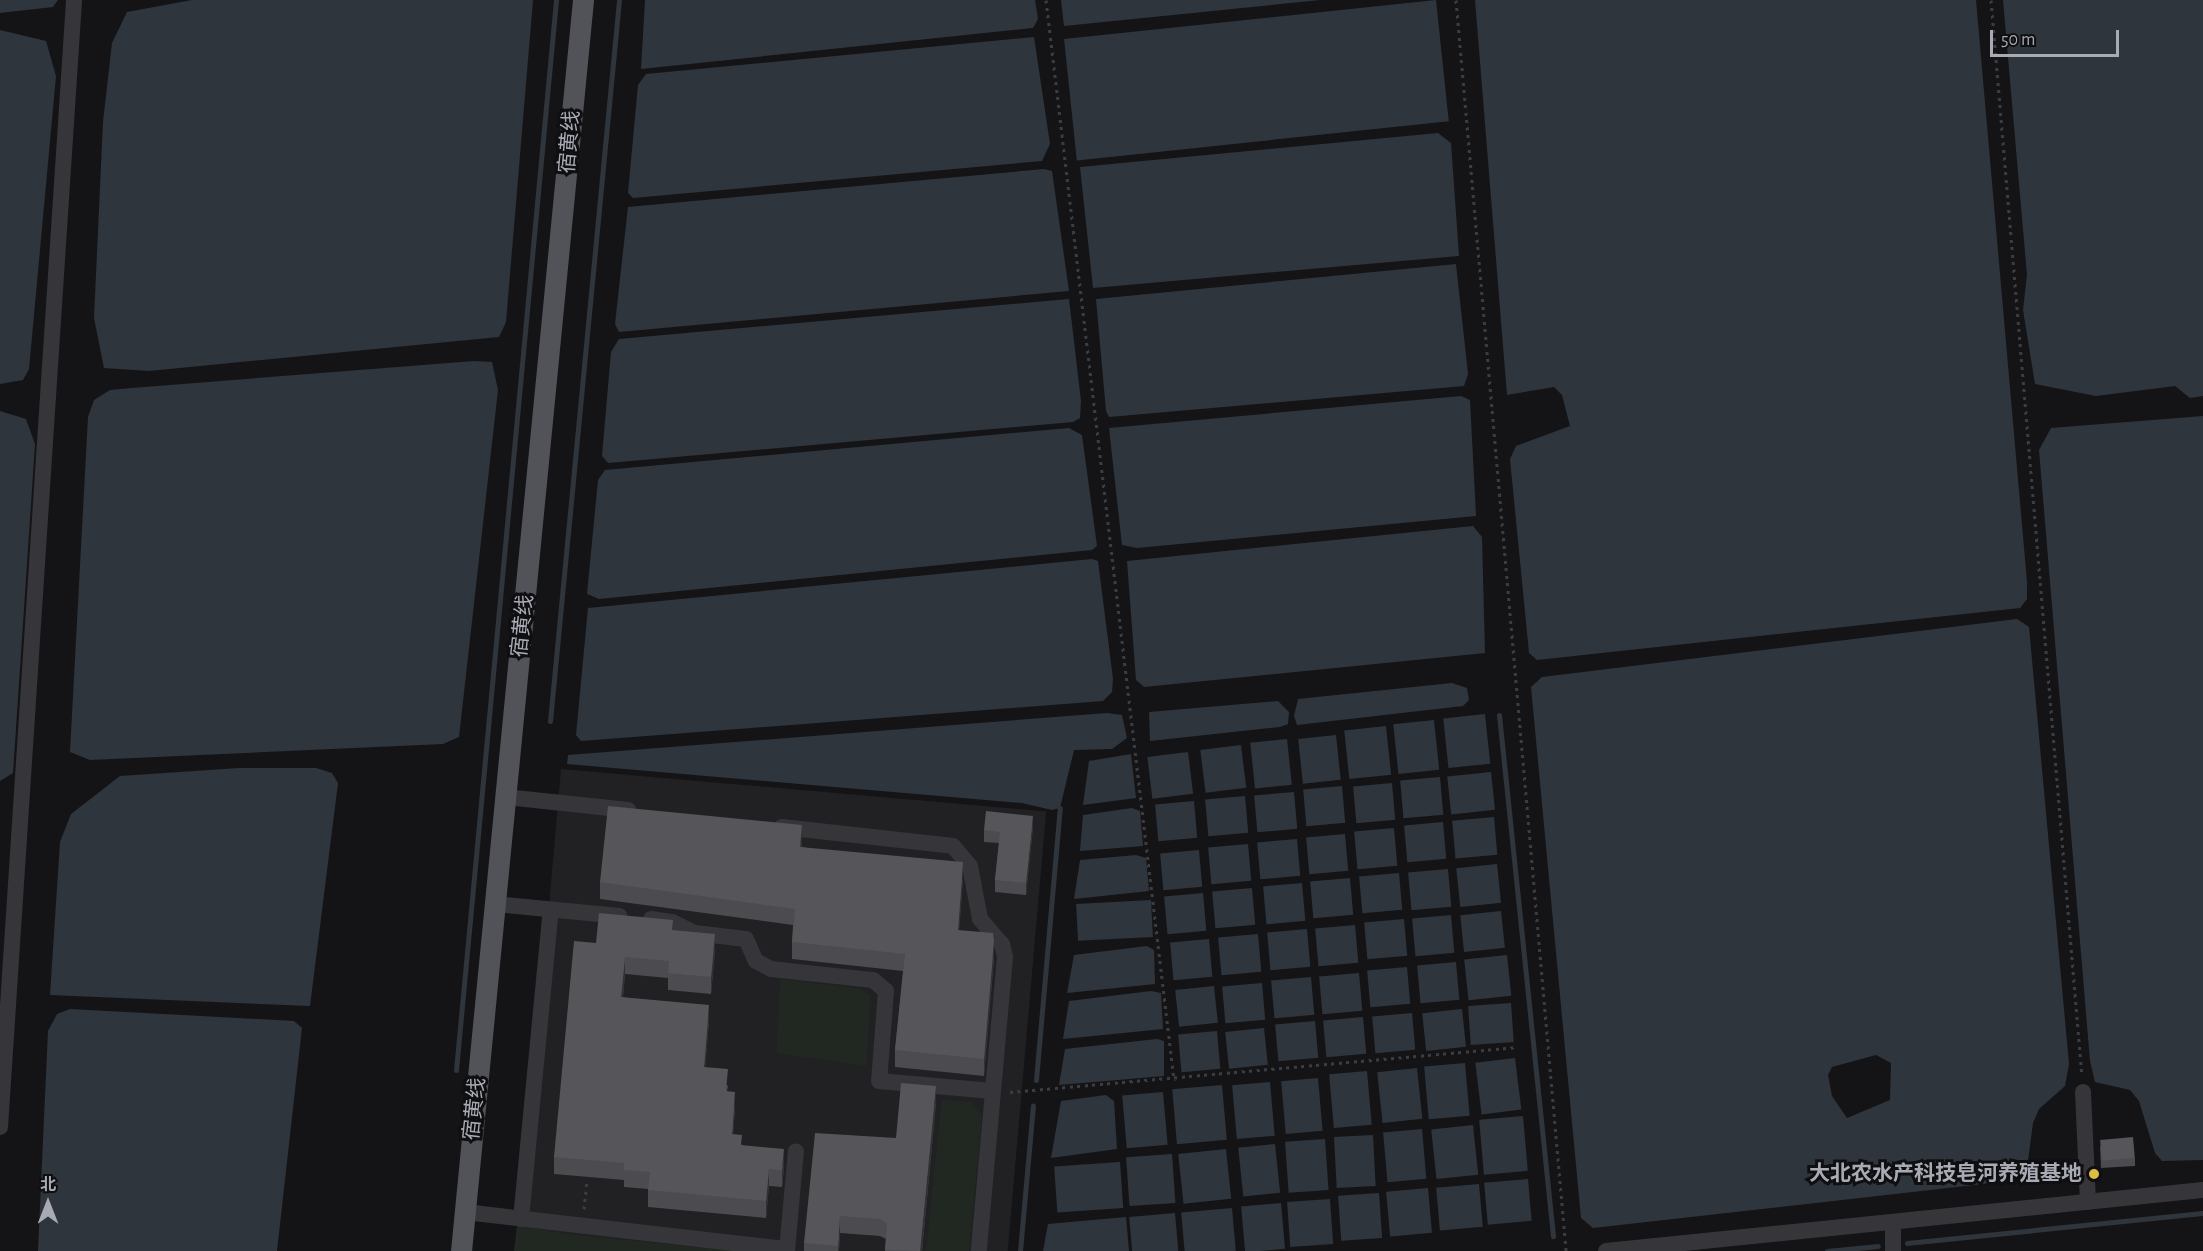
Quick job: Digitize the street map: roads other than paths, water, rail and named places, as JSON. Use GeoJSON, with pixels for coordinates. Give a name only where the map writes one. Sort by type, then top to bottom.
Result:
{"type":"FeatureCollection","features":[{"type":"Feature","properties":{"kind":"main road","name":"宿黄线"},"geometry":{"type":"LineString","coordinates":[[461,1251],[583,0]]}},
{"type":"Feature","properties":{"kind":"street"},"geometry":{"type":"LineString","coordinates":[[0,1127],[74,0]]}},
{"type":"Feature","properties":{"kind":"street"},"geometry":{"type":"LineString","coordinates":[[506,797],[648,812]]}},
{"type":"Feature","properties":{"kind":"street"},"geometry":{"type":"LineString","coordinates":[[767,825],[961,850],[975,881],[980,919],[1002,944],[1005,957],[979,1251]]}},
{"type":"Feature","properties":{"kind":"street"},"geometry":{"type":"LineString","coordinates":[[495,904],[672,921],[695,933],[746,939],[762,966],[873,980],[886,991],[879,1081],[993,1091]]}},
{"type":"Feature","properties":{"kind":"street"},"geometry":{"type":"LineString","coordinates":[[521,1219],[551,910]]}},
{"type":"Feature","properties":{"kind":"street"},"geometry":{"type":"LineString","coordinates":[[2084,1092],[2088,1202]]}},
{"type":"Feature","properties":{"kind":"street"},"geometry":{"type":"LineString","coordinates":[[465,1212],[787,1250],[796,1151]]}},
{"type":"Feature","properties":{"kind":"street"},"geometry":{"type":"LineString","coordinates":[[1606,1251],[2203,1190]]}},
{"type":"Feature","properties":{"kind":"street"},"geometry":{"type":"LineString","coordinates":[[1893,1222],[1893,1251]]}},
{"type":"Feature","properties":{"kind":"waterway"},"geometry":{"type":"LineString","coordinates":[[456,1070],[556,0]]}},
{"type":"Feature","properties":{"kind":"waterway"},"geometry":{"type":"LineString","coordinates":[[550,721],[619,0]]}},
{"type":"Feature","properties":{"kind":"waterway"},"geometry":{"type":"LineString","coordinates":[[1499,715],[1553,1236]]}},
{"type":"Feature","properties":{"kind":"waterway"},"geometry":{"type":"LineString","coordinates":[[1036,1080],[1060,808]]}},
{"type":"Feature","properties":{"kind":"waterway"},"geometry":{"type":"LineString","coordinates":[[1020,1251],[1033,1106]]}},
{"type":"Feature","properties":{"kind":"waterway"},"geometry":{"type":"LineString","coordinates":[[1907,1243],[2203,1213]]}},
{"type":"Feature","properties":{"kind":"waterway"},"geometry":{"type":"LineString","coordinates":[[1827,1251],[1878,1246]]}},
{"type":"Feature","properties":{"kind":"place","name":"大北农水产科技皂河养殖基地"},"geometry":{"type":"Point","coordinates":[2094,1174]}}]}
